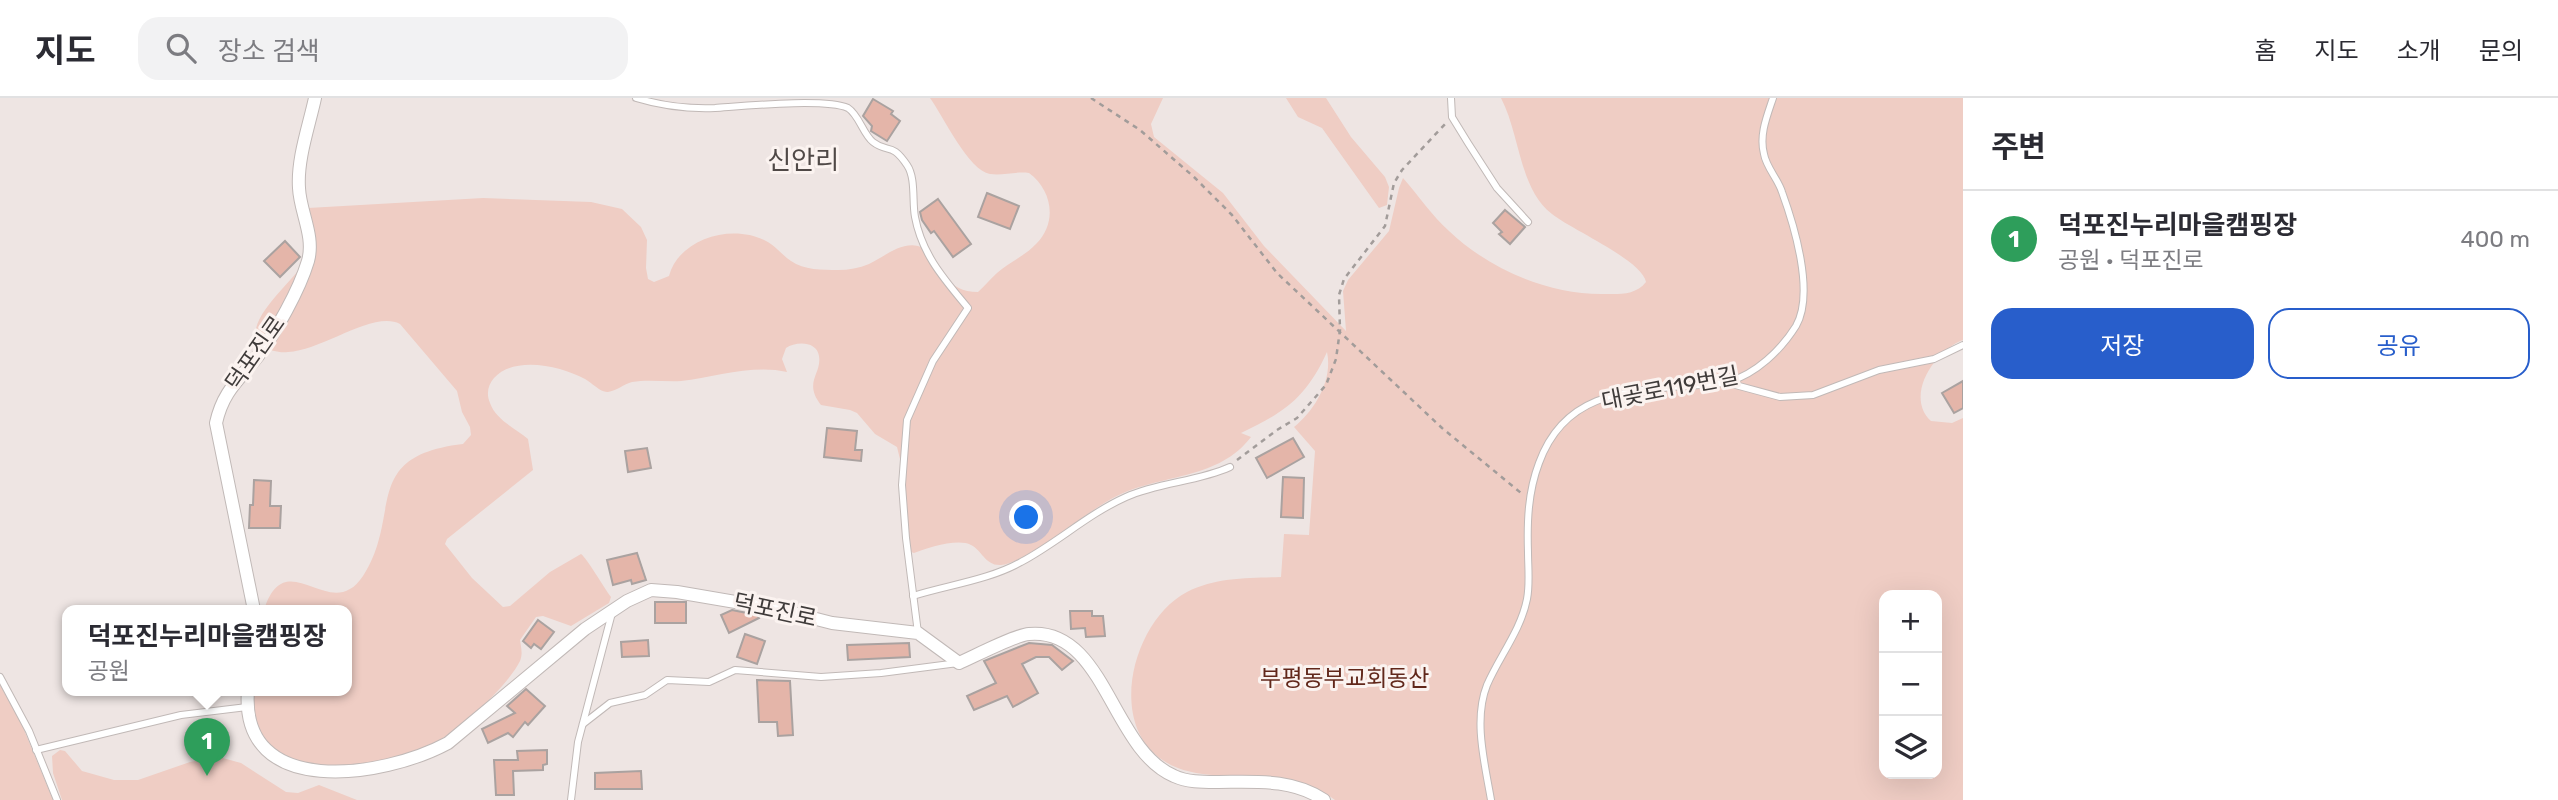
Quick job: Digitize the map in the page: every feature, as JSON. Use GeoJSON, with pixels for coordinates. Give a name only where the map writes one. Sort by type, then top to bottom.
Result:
{"type":"FeatureCollection","features":[{"type":"Feature","properties":{"kind":"street","name":"덕포진로"},"geometry":{"type":"LineString","coordinates":[[253,605],[216,423],[220,404],[266,343],[308,260],[309,236],[301,207],[299,174],[315,98]]}},
{"type":"Feature","properties":{"kind":"street","name":"덕포진로"},"geometry":{"type":"LineString","coordinates":[[248,696],[247,707],[254,736],[274,759],[287,766],[320,773],[341,773],[393,764],[433,751],[447,743],[585,629],[627,601],[651,590],[777,609],[832,623],[918,633],[960,663]]}},
{"type":"Feature","properties":{"kind":"street"},"geometry":{"type":"LineString","coordinates":[[960,663],[1027,634],[1053,636],[1067,643],[1086,660],[1126,730],[1150,761],[1163,772],[1197,782],[1268,782],[1295,786],[1311,791],[1324,800]]}},
{"type":"Feature","properties":{"kind":"lane"},"geometry":{"type":"LineString","coordinates":[[636,98],[667,107],[715,108],[756,102],[834,103],[850,109],[874,143],[897,150],[910,169],[915,217],[924,249],[939,273],[968,308],[933,361],[906,420],[902,485],[918,633]]}},
{"type":"Feature","properties":{"kind":"lane"},"geometry":{"type":"LineString","coordinates":[[1451,98],[1452,117],[1497,188],[1528,222]]}},
{"type":"Feature","properties":{"kind":"lane","name":"대곶로119번길"},"geometry":{"type":"LineString","coordinates":[[1491,800],[1482,741],[1482,702],[1486,687],[1526,607],[1530,499],[1537,466],[1549,440],[1560,426],[1588,404],[1604,397],[1633,390],[1726,383],[1756,369],[1774,353],[1796,325],[1803,295],[1794,228],[1782,190],[1764,156],[1763,132],[1773,98]]}},
{"type":"Feature","properties":{"kind":"lane"},"geometry":{"type":"LineString","coordinates":[[1726,383],[1780,397],[1813,395],[1879,370],[1934,359],[1963,345]]}},
{"type":"Feature","properties":{"kind":"lane"},"geometry":{"type":"LineString","coordinates":[[913,596],[1004,570],[1127,497],[1230,467]]}},
{"type":"Feature","properties":{"kind":"lane"},"geometry":{"type":"LineString","coordinates":[[571,800],[578,743],[613,611]]}},
{"type":"Feature","properties":{"kind":"lane"},"geometry":{"type":"LineString","coordinates":[[583,724],[610,703],[645,695],[667,680],[709,682],[735,670],[833,677],[960,663]]}},
{"type":"Feature","properties":{"kind":"lane"},"geometry":{"type":"LineString","coordinates":[[0,677],[23,718],[57,800]]}},
{"type":"Feature","properties":{"kind":"lane"},"geometry":{"type":"LineString","coordinates":[[36,750],[181,715],[247,707]]}},
{"type":"Feature","properties":{"kind":"path"},"geometry":{"type":"LineString","coordinates":[[1091,98],[1140,130],[1215,197],[1277,273],[1442,428],[1530,499]]}},
{"type":"Feature","properties":{"kind":"path"},"geometry":{"type":"LineString","coordinates":[[1230,467],[1277,430],[1297,418],[1318,397],[1333,370],[1340,330],[1339,295],[1343,279],[1385,226],[1394,183],[1402,170],[1452,117]]}},
{"type":"Feature","properties":{"kind":"green space","name":"부평동부교회동산"},"geometry":{"type":"Polygon","coordinates":[[[930,98],[1163,98],[1151,124],[1154,137],[1223,193],[1264,246],[1346,331],[1343,291],[1348,280],[1389,231],[1403,178],[1437,219],[1465,245],[1500,268],[1520,277],[1560,290],[1601,294],[1631,292],[1646,282],[1642,273],[1632,264],[1562,221],[1541,203],[1526,176],[1501,98],[1963,98],[1963,340],[1952,345],[1933,363],[1922,387],[1921,399],[1923,411],[1931,421],[1952,423],[1963,418],[1963,800],[1335,800],[1313,787],[1290,780],[1197,773],[1176,767],[1157,756],[1142,739],[1134,717],[1131,694],[1134,669],[1142,645],[1153,623],[1169,605],[1187,592],[1221,581],[1281,577],[1284,534],[1309,535],[1315,451],[1294,427],[1309,412],[1321,394],[1327,373],[1327,352],[1311,381],[1293,402],[1241,433],[1251,437],[1238,451],[1223,461],[1190,474],[1121,494],[1027,555],[1001,565],[991,563],[975,547],[965,543],[942,545],[914,553],[906,550],[903,542],[900,459],[897,447],[875,434],[857,413],[821,405],[813,384],[819,356],[810,345],[800,344],[786,348],[782,359],[787,372],[761,369],[681,381],[638,381],[608,392],[575,374],[551,367],[526,365],[503,371],[494,378],[489,387],[490,403],[506,423],[528,439],[533,470],[447,539],[445,544],[472,578],[503,607],[510,606],[550,572],[581,554],[611,597],[609,603],[571,626],[543,616],[536,617],[520,640],[520,661],[503,685],[462,724],[422,750],[378,763],[330,767],[306,764],[286,756],[268,742],[254,719],[254,696],[352,696],[352,605],[266,605],[273,591],[284,583],[296,582],[337,593],[350,589],[363,576],[375,553],[389,491],[397,475],[410,461],[431,451],[463,444],[471,435],[457,391],[400,324],[376,322],[316,345],[288,352],[269,349],[256,337],[256,327],[262,315],[304,262],[308,243],[308,208],[483,198],[591,202],[622,209],[641,227],[647,240],[648,279],[654,282],[669,276],[675,263],[695,243],[723,234],[738,234],[766,241],[796,264],[820,270],[858,268],[899,248],[918,246],[932,256],[955,286],[978,292],[994,275],[1036,244],[1043,235],[1050,216],[1043,188],[1029,173],[990,174],[982,171],[965,153],[930,98]]]}},
{"type":"Feature","properties":{"kind":"green space"},"geometry":{"type":"Polygon","coordinates":[[[1286,98],[1326,98],[1351,137],[1385,177],[1389,187],[1387,205],[1379,208],[1322,128],[1298,117],[1286,98]]]}},
{"type":"Feature","properties":{"kind":"green space"},"geometry":{"type":"Polygon","coordinates":[[[0,685],[20,720],[53,800],[0,800],[0,685]]]}},
{"type":"Feature","properties":{"kind":"green space"},"geometry":{"type":"Polygon","coordinates":[[[60,750],[65,751],[82,771],[114,780],[138,780],[190,762],[219,757],[241,763],[286,792],[298,793],[319,785],[357,800],[62,800],[53,773],[52,756],[60,750]]]}},
{"type":"Feature","properties":{"kind":"building"},"geometry":{"type":"Polygon","coordinates":[[[873,99],[893,111],[891,114],[900,121],[887,141],[871,131],[872,126],[863,116],[873,99]]]}},
{"type":"Feature","properties":{"kind":"building"},"geometry":{"type":"Polygon","coordinates":[[[987,193],[1019,206],[1010,229],[978,217],[987,193]]]}},
{"type":"Feature","properties":{"kind":"building"},"geometry":{"type":"Polygon","coordinates":[[[938,199],[971,244],[953,257],[934,231],[931,233],[922,220],[920,212],[938,199]]]}},
{"type":"Feature","properties":{"kind":"building"},"geometry":{"type":"Polygon","coordinates":[[[1505,210],[1525,227],[1510,244],[1499,234],[1502,232],[1493,223],[1505,210]]]}},
{"type":"Feature","properties":{"kind":"building"},"geometry":{"type":"Polygon","coordinates":[[[285,241],[300,257],[280,277],[264,261],[285,241]]]}},
{"type":"Feature","properties":{"kind":"building"},"geometry":{"type":"Polygon","coordinates":[[[1963,381],[1963,408],[1954,413],[1942,393],[1963,381]]]}},
{"type":"Feature","properties":{"kind":"building"},"geometry":{"type":"Polygon","coordinates":[[[827,428],[857,431],[855,450],[862,450],[861,461],[824,457],[827,428]]]}},
{"type":"Feature","properties":{"kind":"building"},"geometry":{"type":"Polygon","coordinates":[[[1293,438],[1304,457],[1267,478],[1256,458],[1293,438]]]}},
{"type":"Feature","properties":{"kind":"building"},"geometry":{"type":"Polygon","coordinates":[[[647,448],[651,468],[628,472],[625,451],[647,448]]]}},
{"type":"Feature","properties":{"kind":"building"},"geometry":{"type":"Polygon","coordinates":[[[1283,477],[1304,478],[1303,518],[1281,517],[1283,477]]]}},
{"type":"Feature","properties":{"kind":"building"},"geometry":{"type":"Polygon","coordinates":[[[254,480],[271,481],[270,506],[281,506],[280,528],[249,528],[254,480]]]}},
{"type":"Feature","properties":{"kind":"building"},"geometry":{"type":"Polygon","coordinates":[[[637,553],[646,580],[632,584],[631,580],[613,585],[607,560],[637,553]]]}},
{"type":"Feature","properties":{"kind":"building"},"geometry":{"type":"Polygon","coordinates":[[[655,602],[686,602],[686,623],[655,623],[655,602]]]}},
{"type":"Feature","properties":{"kind":"building"},"geometry":{"type":"Polygon","coordinates":[[[732,610],[757,615],[759,618],[729,633],[721,615],[732,610]]]}},
{"type":"Feature","properties":{"kind":"building"},"geometry":{"type":"Polygon","coordinates":[[[1070,611],[1092,611],[1092,616],[1103,616],[1105,636],[1086,637],[1085,628],[1071,629],[1070,611]]]}},
{"type":"Feature","properties":{"kind":"building"},"geometry":{"type":"Polygon","coordinates":[[[538,620],[554,632],[541,649],[534,644],[531,648],[523,641],[538,620]]]}},
{"type":"Feature","properties":{"kind":"building"},"geometry":{"type":"Polygon","coordinates":[[[745,634],[765,641],[757,664],[737,657],[745,634]]]}},
{"type":"Feature","properties":{"kind":"building"},"geometry":{"type":"Polygon","coordinates":[[[648,640],[649,656],[622,657],[621,642],[648,640]]]}},
{"type":"Feature","properties":{"kind":"building"},"geometry":{"type":"Polygon","coordinates":[[[909,643],[910,657],[848,660],[847,645],[909,643]]]}},
{"type":"Feature","properties":{"kind":"building"},"geometry":{"type":"Polygon","coordinates":[[[1029,643],[1052,645],[1073,661],[1062,670],[1049,657],[1036,657],[1022,664],[1038,693],[1013,707],[1007,696],[974,710],[967,696],[996,683],[984,661],[1029,643]]]}},
{"type":"Feature","properties":{"kind":"building"},"geometry":{"type":"Polygon","coordinates":[[[757,680],[790,681],[793,735],[778,736],[777,722],[759,722],[757,680]]]}},
{"type":"Feature","properties":{"kind":"building"},"geometry":{"type":"Polygon","coordinates":[[[526,689],[545,706],[528,725],[525,722],[513,737],[508,733],[488,743],[482,729],[515,713],[507,706],[526,689]]]}},
{"type":"Feature","properties":{"kind":"building"},"geometry":{"type":"Polygon","coordinates":[[[547,750],[547,764],[543,765],[543,770],[513,771],[514,795],[496,795],[494,760],[518,760],[517,751],[547,750]]]}},
{"type":"Feature","properties":{"kind":"building"},"geometry":{"type":"Polygon","coordinates":[[[641,771],[642,789],[595,789],[595,773],[641,771]]]}},
{"type":"Feature","properties":{"kind":"place","name":"덕포진누리마을캠핑장"},"geometry":{"type":"Point","coordinates":[207,776]}},
{"type":"Feature","properties":{"kind":"district","name":"신안리"},"geometry":{"type":"Point","coordinates":[803,160]}}]}
